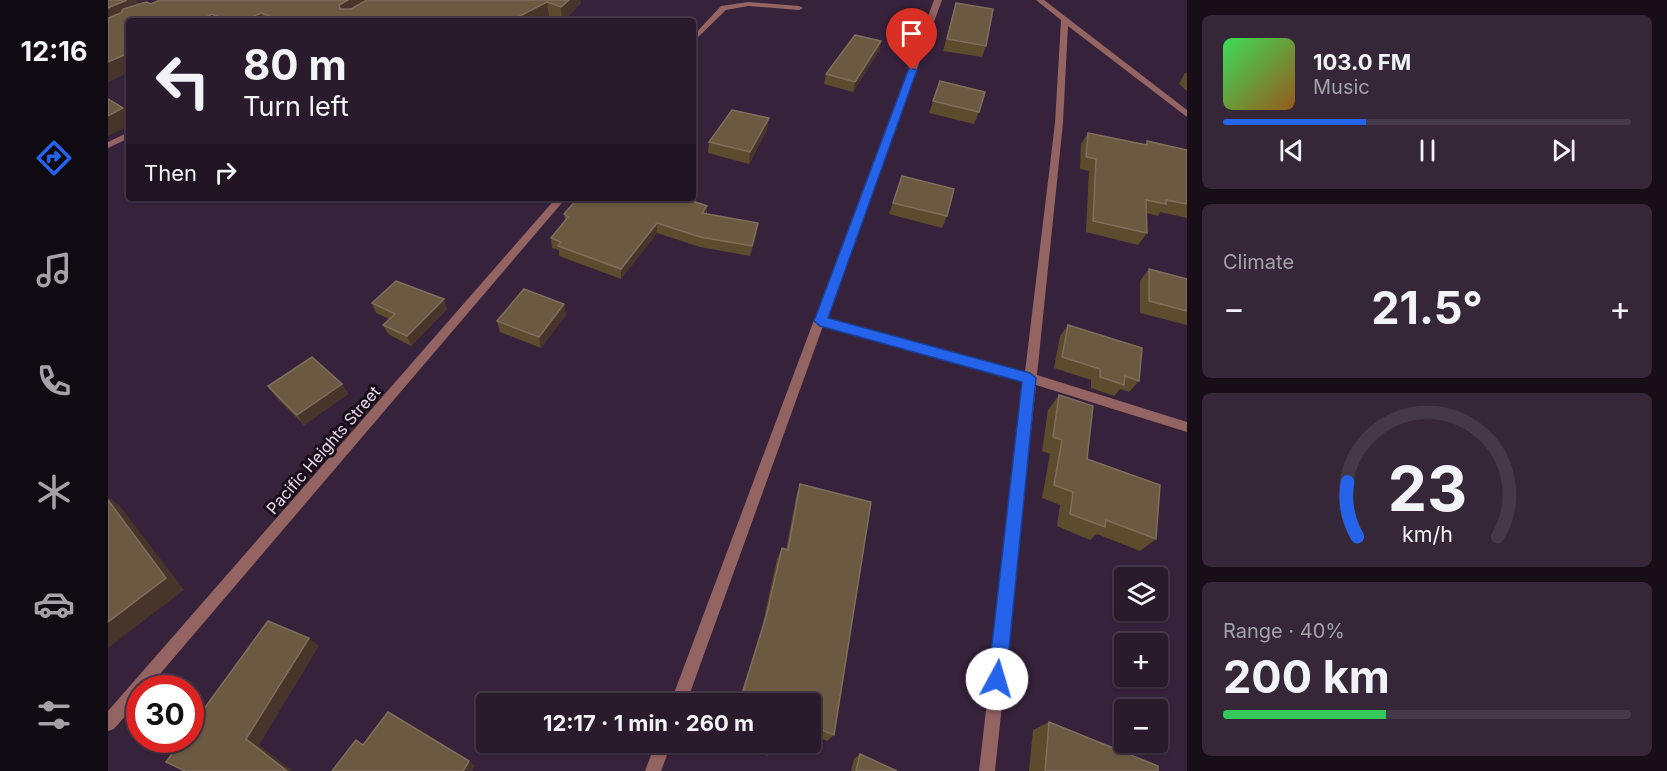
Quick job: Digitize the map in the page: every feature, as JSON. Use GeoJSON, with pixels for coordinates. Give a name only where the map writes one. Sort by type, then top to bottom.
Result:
{"type":"FeatureCollection","features":[{"type":"Feature","properties":{"kind":"street"},"geometry":{"type":"LineString","coordinates":[[682,693],[938,0]]}},
{"type":"Feature","properties":{"kind":"street"},"geometry":{"type":"LineString","coordinates":[[1040,0],[1187,114]]}},
{"type":"Feature","properties":{"kind":"street"},"geometry":{"type":"LineString","coordinates":[[696,37],[724,8],[748,4],[799,8]]}},
{"type":"Feature","properties":{"kind":"street"},"geometry":{"type":"LineString","coordinates":[[987,771],[1059,123],[1065,19]]}},
{"type":"Feature","properties":{"kind":"street"},"geometry":{"type":"LineString","coordinates":[[108,145],[126,136]]}},
{"type":"Feature","properties":{"kind":"street","name":"Pacific Heights Street"},"geometry":{"type":"LineString","coordinates":[[108,723],[558,201]]}},
{"type":"Feature","properties":{"kind":"street"},"geometry":{"type":"LineString","coordinates":[[820,321],[1030,378],[1187,427]]}},
{"type":"Feature","properties":{"kind":"street"},"geometry":{"type":"LineString","coordinates":[[653,771],[660,753]]}},
{"type":"Feature","properties":{"kind":"building"},"geometry":{"type":"Polygon","coordinates":[[[108,0],[127,0],[108,8],[108,0]]]}},
{"type":"Feature","properties":{"kind":"building"},"geometry":{"type":"Polygon","coordinates":[[[160,0],[348,0],[339,5],[340,9],[351,9],[367,0],[569,0],[561,7],[547,2],[516,18],[275,18],[261,13],[250,18],[221,18],[212,14],[204,18],[126,18],[126,54],[108,62],[108,18],[121,13],[123,9],[146,2],[151,4],[160,0]]]}},
{"type":"Feature","properties":{"kind":"building"},"geometry":{"type":"Polygon","coordinates":[[[956,3],[993,9],[986,46],[947,39],[956,3]]]}},
{"type":"Feature","properties":{"kind":"building"},"geometry":{"type":"Polygon","coordinates":[[[855,35],[881,41],[855,82],[826,74],[855,35]]]}},
{"type":"Feature","properties":{"kind":"building"},"geometry":{"type":"Polygon","coordinates":[[[940,81],[985,92],[979,112],[933,101],[940,81]]]}},
{"type":"Feature","properties":{"kind":"building"},"geometry":{"type":"Polygon","coordinates":[[[108,99],[123,108],[108,116],[108,99]]]}},
{"type":"Feature","properties":{"kind":"building"},"geometry":{"type":"Polygon","coordinates":[[[732,110],[769,118],[750,152],[709,142],[732,110]]]}},
{"type":"Feature","properties":{"kind":"building"},"geometry":{"type":"Polygon","coordinates":[[[1088,133],[1147,145],[1147,141],[1187,150],[1187,204],[1166,200],[1166,204],[1146,200],[1147,233],[1093,221],[1096,159],[1086,157],[1088,133]]]}},
{"type":"Feature","properties":{"kind":"building"},"geometry":{"type":"Polygon","coordinates":[[[902,176],[954,189],[947,216],[893,203],[902,176]]]}},
{"type":"Feature","properties":{"kind":"building"},"geometry":{"type":"Polygon","coordinates":[[[575,201],[693,201],[707,206],[702,213],[758,223],[752,246],[700,237],[657,223],[621,269],[558,246],[561,242],[551,238],[568,217],[564,214],[575,201]]]}},
{"type":"Feature","properties":{"kind":"building"},"geometry":{"type":"Polygon","coordinates":[[[1149,269],[1187,279],[1187,311],[1149,301],[1149,269]]]}},
{"type":"Feature","properties":{"kind":"building"},"geometry":{"type":"Polygon","coordinates":[[[396,281],[444,299],[407,336],[383,325],[395,314],[372,303],[396,281]]]}},
{"type":"Feature","properties":{"kind":"building"},"geometry":{"type":"Polygon","coordinates":[[[524,289],[564,304],[539,337],[497,321],[524,289]]]}},
{"type":"Feature","properties":{"kind":"building"},"geometry":{"type":"Polygon","coordinates":[[[1068,325],[1142,348],[1139,381],[1125,376],[1124,385],[1100,377],[1100,369],[1062,357],[1068,325]]]}},
{"type":"Feature","properties":{"kind":"building"},"geometry":{"type":"Polygon","coordinates":[[[312,357],[342,384],[297,415],[268,386],[312,357]]]}},
{"type":"Feature","properties":{"kind":"building"},"geometry":{"type":"Polygon","coordinates":[[[1059,395],[1093,406],[1087,459],[1160,485],[1156,539],[1106,520],[1105,527],[1070,514],[1073,492],[1054,485],[1062,440],[1053,437],[1059,395]]]}},
{"type":"Feature","properties":{"kind":"building"},"geometry":{"type":"Polygon","coordinates":[[[800,484],[871,502],[834,735],[821,730],[821,693],[742,693],[766,617],[782,548],[788,550],[800,484]]]}},
{"type":"Feature","properties":{"kind":"building"},"geometry":{"type":"Polygon","coordinates":[[[108,500],[166,578],[108,622],[108,500]]]}},
{"type":"Feature","properties":{"kind":"building"},"geometry":{"type":"Polygon","coordinates":[[[268,621],[309,638],[246,739],[287,771],[185,771],[166,762],[173,753],[204,753],[204,709],[268,621]]]}},
{"type":"Feature","properties":{"kind":"building"},"geometry":{"type":"Polygon","coordinates":[[[388,712],[469,761],[463,771],[332,771],[356,740],[363,745],[388,712]]]}},
{"type":"Feature","properties":{"kind":"building"},"geometry":{"type":"Polygon","coordinates":[[[1049,722],[1114,748],[1114,753],[1126,753],[1158,766],[1158,771],[1045,771],[1049,722]]]}},
{"type":"Feature","properties":{"kind":"building"},"geometry":{"type":"Polygon","coordinates":[[[860,754],[897,771],[856,771],[860,754]]]}},
{"type":"Feature","properties":{"kind":"route"},"geometry":{"type":"LineString","coordinates":[[912,70],[820,321],[1030,378],[997,679]]}}]}
